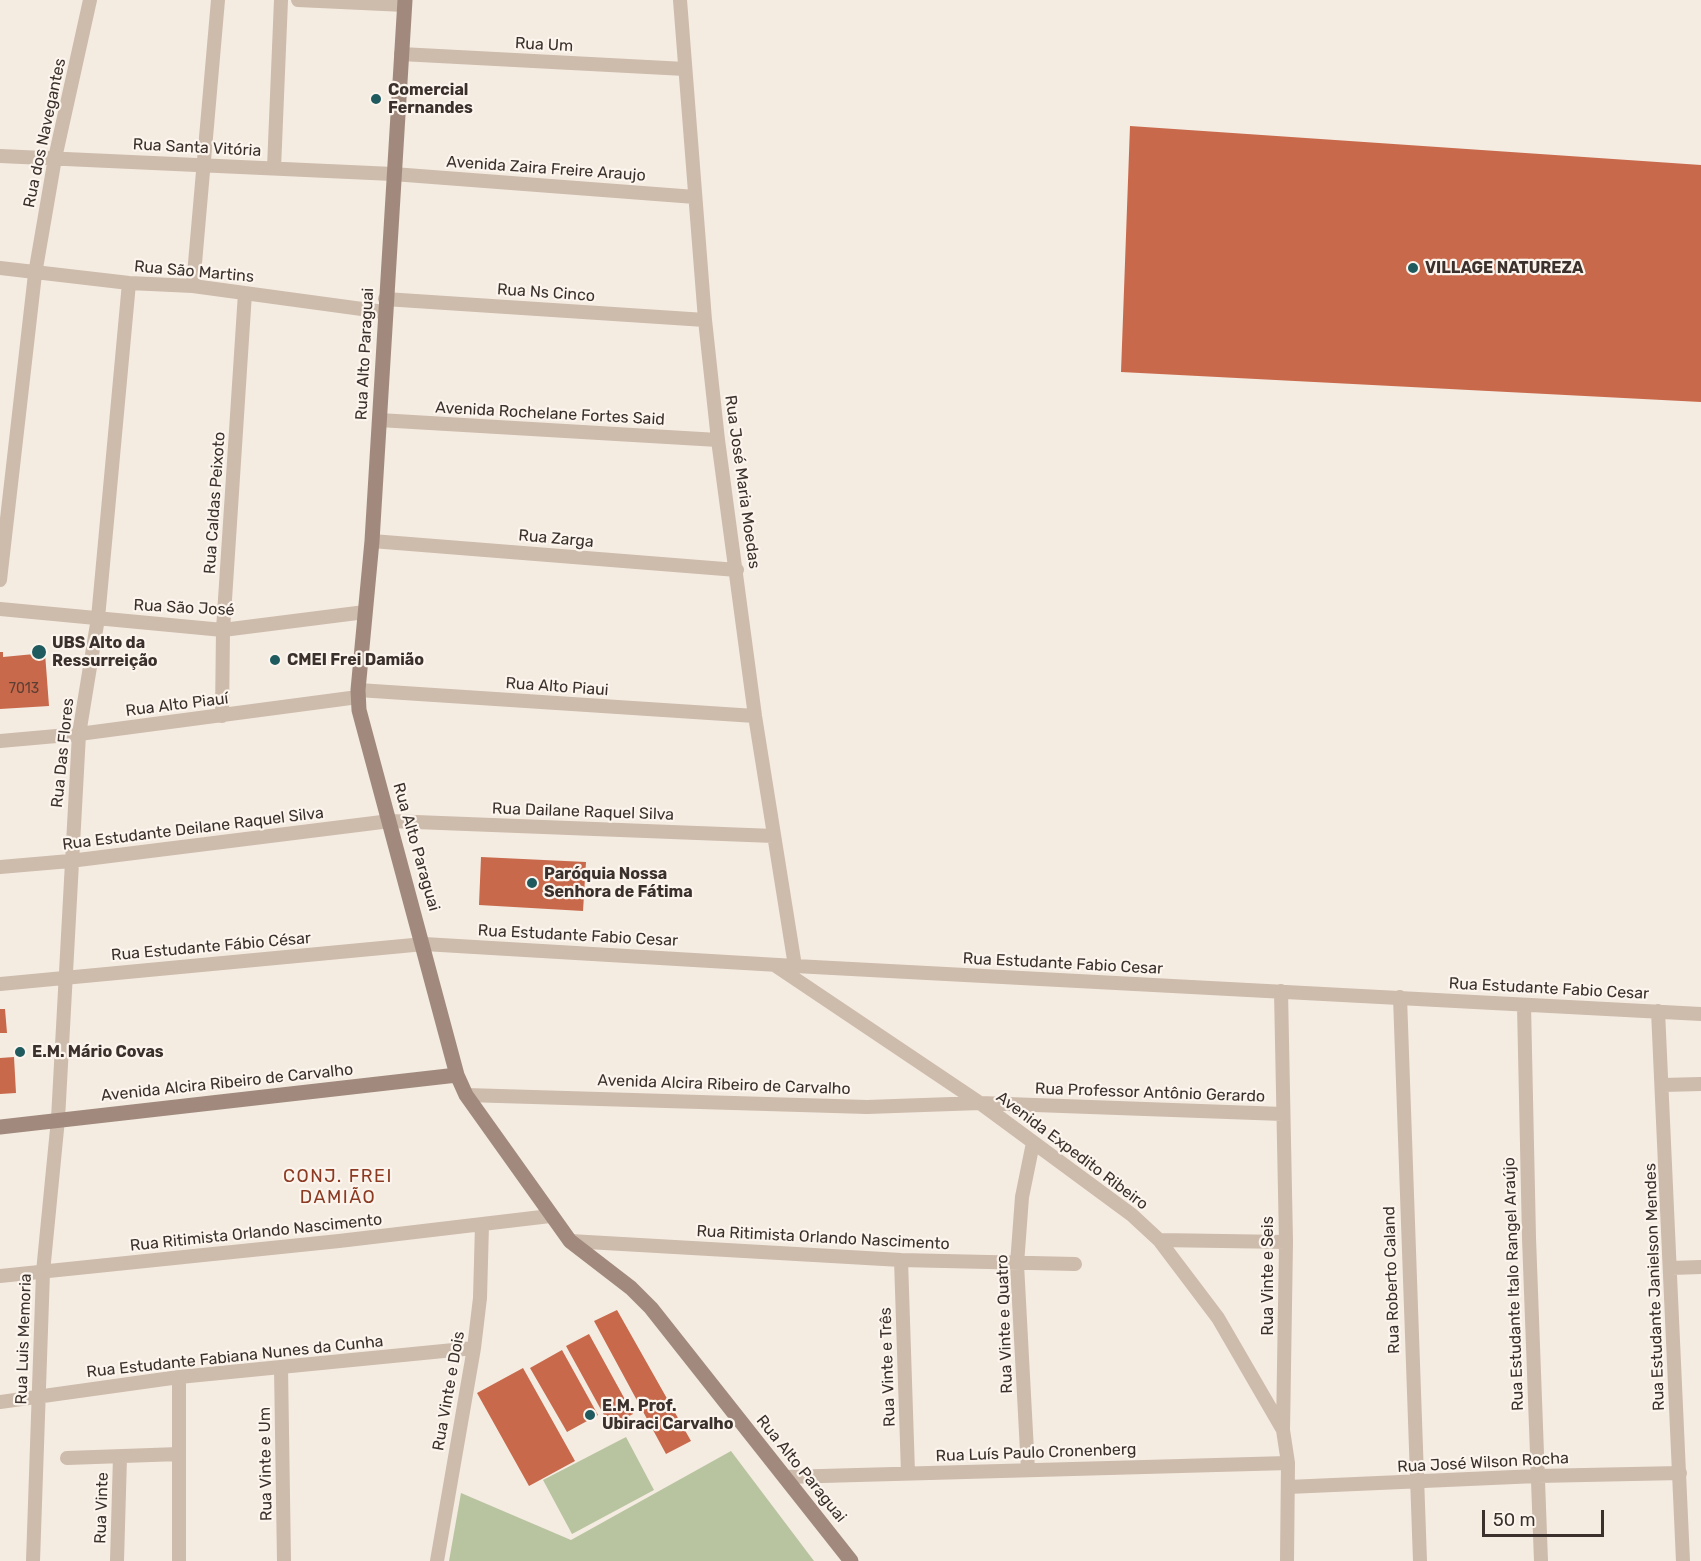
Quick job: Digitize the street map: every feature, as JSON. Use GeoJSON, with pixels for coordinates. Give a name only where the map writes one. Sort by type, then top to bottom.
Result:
{"type":"FeatureCollection","features":[{"type":"Feature","properties":{"kind":"street","name":"Rua dos Navegantes"},"geometry":{"type":"LineString","coordinates":[[35,274],[55,158],[90,0]]}},
{"type":"Feature","properties":{"kind":"street"},"geometry":{"type":"LineString","coordinates":[[193,286],[218,0]]}},
{"type":"Feature","properties":{"kind":"street"},"geometry":{"type":"LineString","coordinates":[[274,168],[281,0]]}},
{"type":"Feature","properties":{"kind":"street"},"geometry":{"type":"LineString","coordinates":[[298,0],[405,3]]}},
{"type":"Feature","properties":{"kind":"street","name":"Rua José Maria Moedas"},"geometry":{"type":"LineString","coordinates":[[680,0],[705,320],[718,440],[755,716],[795,966]]}},
{"type":"Feature","properties":{"kind":"street","name":"Rua Alto Paraguai"},"geometry":{"type":"LineString","coordinates":[[405,3],[372,541],[358,694],[457,1075],[466,1095],[570,1241],[631,1288],[651,1308],[850,1561]]}},
{"type":"Feature","properties":{"kind":"street","name":"Rua Um"},"geometry":{"type":"LineString","coordinates":[[401,54],[685,69]]}},
{"type":"Feature","properties":{"kind":"street","name":"Rua Santa Vitória"},"geometry":{"type":"LineString","coordinates":[[0,156],[393,174]]}},
{"type":"Feature","properties":{"kind":"street","name":"Avenida Zaira Freire Araujo"},"geometry":{"type":"LineString","coordinates":[[393,174],[695,198]]}},
{"type":"Feature","properties":{"kind":"street","name":"Rua São Martins"},"geometry":{"type":"LineString","coordinates":[[0,268],[35,274],[129,283],[193,286],[245,293],[385,305]]}},
{"type":"Feature","properties":{"kind":"street"},"geometry":{"type":"LineString","coordinates":[[0,580],[7,442],[35,274]]}},
{"type":"Feature","properties":{"kind":"street","name":"Rua Das Flores"},"geometry":{"type":"LineString","coordinates":[[58,1119],[70,861],[79,734],[98,618],[129,283]]}},
{"type":"Feature","properties":{"kind":"street","name":"Rua Caldas Peixoto"},"geometry":{"type":"LineString","coordinates":[[222,716],[223,630],[245,293]]}},
{"type":"Feature","properties":{"kind":"street","name":"Rua Ns Cinco"},"geometry":{"type":"LineString","coordinates":[[385,305],[705,320]]}},
{"type":"Feature","properties":{"kind":"street","name":"Avenida Rochelane Fortes Said"},"geometry":{"type":"LineString","coordinates":[[380,420],[718,440]]}},
{"type":"Feature","properties":{"kind":"street","name":"Rua Zarga"},"geometry":{"type":"LineString","coordinates":[[372,541],[737,570]]}},
{"type":"Feature","properties":{"kind":"street","name":"Rua São José"},"geometry":{"type":"LineString","coordinates":[[0,609],[223,630],[365,612]]}},
{"type":"Feature","properties":{"kind":"street","name":"Rua Alto Piaui"},"geometry":{"type":"LineString","coordinates":[[358,694],[755,716]]}},
{"type":"Feature","properties":{"kind":"street","name":"Rua Alto Piauí"},"geometry":{"type":"LineString","coordinates":[[0,741],[79,734],[222,716],[358,694]]}},
{"type":"Feature","properties":{"kind":"street","name":"Rua Dailane Raquel Silva"},"geometry":{"type":"LineString","coordinates":[[390,821],[774,836]]}},
{"type":"Feature","properties":{"kind":"street","name":"Rua Estudante Deilane Raquel Silva"},"geometry":{"type":"LineString","coordinates":[[0,867],[70,861],[390,821]]}},
{"type":"Feature","properties":{"kind":"street","name":"Rua Estudante Fabio Cesar"},"geometry":{"type":"LineString","coordinates":[[424,944],[1701,1014]]}},
{"type":"Feature","properties":{"kind":"street","name":"Rua Estudante Fábio César"},"geometry":{"type":"LineString","coordinates":[[0,984],[424,944]]}},
{"type":"Feature","properties":{"kind":"street","name":"Avenida Expedito Ribeiro"},"geometry":{"type":"LineString","coordinates":[[775,965],[980,1103],[1092,1183],[1159,1240],[1218,1318],[1283,1430]]}},
{"type":"Feature","properties":{"kind":"street","name":"Rua Vinte e Seis"},"geometry":{"type":"LineString","coordinates":[[1281,991],[1286,1242],[1283,1430],[1287,1463],[1287,1561]]}},
{"type":"Feature","properties":{"kind":"street","name":"Rua Roberto Caland"},"geometry":{"type":"LineString","coordinates":[[1400,997],[1420,1561]]}},
{"type":"Feature","properties":{"kind":"street","name":"Rua Estudante Italo Rangel Araújo"},"geometry":{"type":"LineString","coordinates":[[1524,1005],[1541,1561]]}},
{"type":"Feature","properties":{"kind":"street","name":"Rua Estudante Janielson Mendes"},"geometry":{"type":"LineString","coordinates":[[1658,1011],[1683,1561]]}},
{"type":"Feature","properties":{"kind":"street","name":"Avenida Alcira Ribeiro de Carvalho"},"geometry":{"type":"LineString","coordinates":[[0,1127],[457,1075]]}},
{"type":"Feature","properties":{"kind":"street"},"geometry":{"type":"LineString","coordinates":[[1663,1085],[1701,1084]]}},
{"type":"Feature","properties":{"kind":"street","name":"Avenida Alcira Ribeiro de Carvalho"},"geometry":{"type":"LineString","coordinates":[[466,1095],[867,1107],[980,1103]]}},
{"type":"Feature","properties":{"kind":"street","name":"Rua Professor Antônio Gerardo"},"geometry":{"type":"LineString","coordinates":[[980,1103],[1283,1114]]}},
{"type":"Feature","properties":{"kind":"street","name":"Rua Luis Memoria"},"geometry":{"type":"LineString","coordinates":[[33,1561],[44,1272],[58,1119]]}},
{"type":"Feature","properties":{"kind":"street","name":"Rua Vinte e Quatro"},"geometry":{"type":"LineString","coordinates":[[1028,1470],[1017,1264],[1023,1197],[1033,1143]]}},
{"type":"Feature","properties":{"kind":"street","name":"Rua Ritimista Orlando Nascimento"},"geometry":{"type":"LineString","coordinates":[[0,1276],[550,1216]]}},
{"type":"Feature","properties":{"kind":"street","name":"Rua Vinte e Dois"},"geometry":{"type":"LineString","coordinates":[[437,1561],[474,1348],[480,1298],[482,1225]]}},
{"type":"Feature","properties":{"kind":"street"},"geometry":{"type":"LineString","coordinates":[[1159,1240],[1286,1242]]}},
{"type":"Feature","properties":{"kind":"street","name":"Rua Ritimista Orlando Nascimento"},"geometry":{"type":"LineString","coordinates":[[570,1241],[901,1260],[1075,1264]]}},
{"type":"Feature","properties":{"kind":"street","name":"Rua Vinte e Três"},"geometry":{"type":"LineString","coordinates":[[901,1260],[908,1473]]}},
{"type":"Feature","properties":{"kind":"street"},"geometry":{"type":"LineString","coordinates":[[1671,1268],[1701,1267]]}},
{"type":"Feature","properties":{"kind":"street","name":"Rua Estudante Fabiana Nunes da Cunha"},"geometry":{"type":"LineString","coordinates":[[0,1402],[180,1377],[474,1348]]}},
{"type":"Feature","properties":{"kind":"street","name":"Rua Vinte e Um"},"geometry":{"type":"LineString","coordinates":[[280,1367],[284,1561]]}},
{"type":"Feature","properties":{"kind":"street"},"geometry":{"type":"LineString","coordinates":[[179,1561],[180,1377]]}},
{"type":"Feature","properties":{"kind":"street"},"geometry":{"type":"LineString","coordinates":[[67,1458],[179,1454]]}},
{"type":"Feature","properties":{"kind":"street","name":"Rua Vinte"},"geometry":{"type":"LineString","coordinates":[[117,1561],[120,1456]]}},
{"type":"Feature","properties":{"kind":"street","name":"Rua Luís Paulo Cronenberg"},"geometry":{"type":"LineString","coordinates":[[786,1477],[1287,1463]]}},
{"type":"Feature","properties":{"kind":"street","name":"Rua José Wilson Rocha"},"geometry":{"type":"LineString","coordinates":[[1287,1487],[1537,1476],[1680,1473]]}},
{"type":"Feature","properties":{"kind":"green space"},"geometry":{"type":"Polygon","coordinates":[[[626,1437],[654,1490],[572,1534],[543,1480],[626,1437]]]}},
{"type":"Feature","properties":{"kind":"green space"},"geometry":{"type":"Polygon","coordinates":[[[731,1451],[814,1561],[449,1561],[461,1493],[571,1540],[731,1451]]]}},
{"type":"Feature","properties":{"kind":"building","name":"VILLAGE NATUREZA"},"geometry":{"type":"Polygon","coordinates":[[[1130,126],[1701,165],[1701,402],[1121,372],[1130,126]]]}},
{"type":"Feature","properties":{"kind":"building"},"geometry":{"type":"Polygon","coordinates":[[[0,652],[3,652],[3,657],[45,653],[49,706],[0,709],[0,652]]]}},
{"type":"Feature","properties":{"kind":"building"},"geometry":{"type":"Polygon","coordinates":[[[481,857],[586,862],[583,911],[479,905],[481,857]]]}},
{"type":"Feature","properties":{"kind":"building"},"geometry":{"type":"Polygon","coordinates":[[[0,1009],[5,1009],[7,1033],[0,1033],[0,1009]]]}},
{"type":"Feature","properties":{"kind":"building"},"geometry":{"type":"Polygon","coordinates":[[[14,1057],[16,1093],[0,1094],[0,1058],[14,1057]]]}},
{"type":"Feature","properties":{"kind":"building"},"geometry":{"type":"Polygon","coordinates":[[[617,1310],[691,1441],[666,1454],[594,1321],[617,1310]]]}},
{"type":"Feature","properties":{"kind":"building"},"geometry":{"type":"Polygon","coordinates":[[[589,1334],[633,1414],[610,1426],[566,1346],[589,1334]]]}},
{"type":"Feature","properties":{"kind":"building"},"geometry":{"type":"Polygon","coordinates":[[[562,1350],[598,1415],[567,1432],[530,1368],[562,1350]]]}},
{"type":"Feature","properties":{"kind":"building"},"geometry":{"type":"Polygon","coordinates":[[[523,1368],[575,1461],[529,1486],[477,1393],[523,1368]]]}},
{"type":"Feature","properties":{"kind":"place","name":"Comercial Fernandes"},"geometry":{"type":"Point","coordinates":[376,99]}},
{"type":"Feature","properties":{"kind":"place","name":"VILLAGE NATUREZA"},"geometry":{"type":"Point","coordinates":[1413,268]}},
{"type":"Feature","properties":{"kind":"place","name":"UBS Alto da Ressurreição"},"geometry":{"type":"Point","coordinates":[39,652]}},
{"type":"Feature","properties":{"kind":"place","name":"CMEI Frei Damião"},"geometry":{"type":"Point","coordinates":[275,660]}},
{"type":"Feature","properties":{"kind":"place","name":"Paróquia Nossa Senhora de Fátima"},"geometry":{"type":"Point","coordinates":[532,883]}},
{"type":"Feature","properties":{"kind":"place","name":"E.M. Mário Covas"},"geometry":{"type":"Point","coordinates":[20,1052]}},
{"type":"Feature","properties":{"kind":"place","name":"E.M. Prof. Ubiraci Carvalho"},"geometry":{"type":"Point","coordinates":[590,1415]}},
{"type":"Feature","properties":{"kind":"district","name":"CONJ. FREI DAMIÃO"},"geometry":{"type":"Point","coordinates":[338,1187]}}]}
